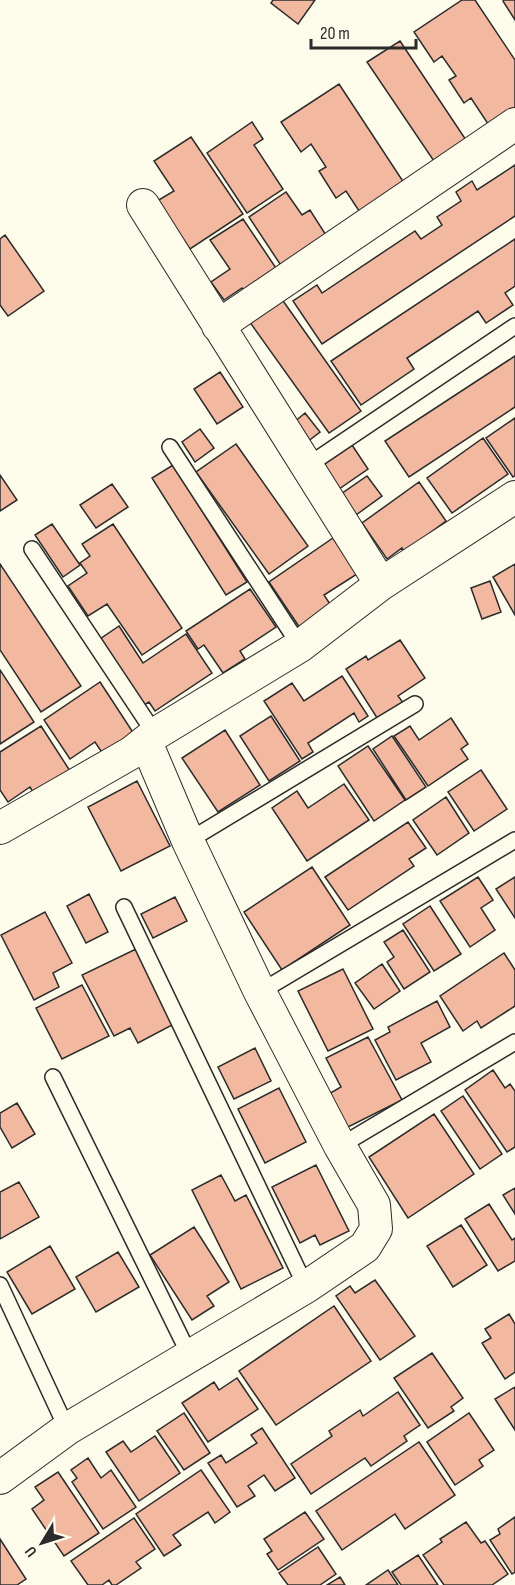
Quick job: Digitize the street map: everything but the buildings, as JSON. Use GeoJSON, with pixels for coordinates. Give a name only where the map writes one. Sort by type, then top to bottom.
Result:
{"type":"FeatureCollection","features":[{"type":"Feature","properties":{"kind":"street"},"geometry":{"type":"LineString","coordinates":[[218,326],[515,124]]}},
{"type":"Feature","properties":{"kind":"street"},"geometry":{"type":"LineString","coordinates":[[143,206],[381,584]]}},
{"type":"Feature","properties":{"kind":"street"},"geometry":{"type":"LineString","coordinates":[[1,826],[131,753],[151,738],[300,646],[381,584],[515,497]]}},
{"type":"Feature","properties":{"kind":"street"},"geometry":{"type":"LineString","coordinates":[[0,1478],[67,1429],[306,1287],[365,1247],[376,1229],[374,1205],[340,1146],[260,992],[188,841],[151,738]]}},
{"type":"Feature","properties":{"kind":"lane"},"geometry":{"type":"LineString","coordinates":[[307,466],[515,326]]}},
{"type":"Feature","properties":{"kind":"lane"},"geometry":{"type":"LineString","coordinates":[[170,447],[300,646]]}},
{"type":"Feature","properties":{"kind":"lane"},"geometry":{"type":"LineString","coordinates":[[32,549],[151,738]]}},
{"type":"Feature","properties":{"kind":"lane"},"geometry":{"type":"LineString","coordinates":[[188,841],[415,704]]}},
{"type":"Feature","properties":{"kind":"lane"},"geometry":{"type":"LineString","coordinates":[[260,992],[515,840]]}},
{"type":"Feature","properties":{"kind":"lane"},"geometry":{"type":"LineString","coordinates":[[124,907],[306,1287]]}},
{"type":"Feature","properties":{"kind":"lane"},"geometry":{"type":"LineString","coordinates":[[340,1146],[515,1042]]}},
{"type":"Feature","properties":{"kind":"lane"},"geometry":{"type":"LineString","coordinates":[[53,1077],[190,1356]]}},
{"type":"Feature","properties":{"kind":"lane"},"geometry":{"type":"LineString","coordinates":[[0,1285],[67,1429]]}}]}
